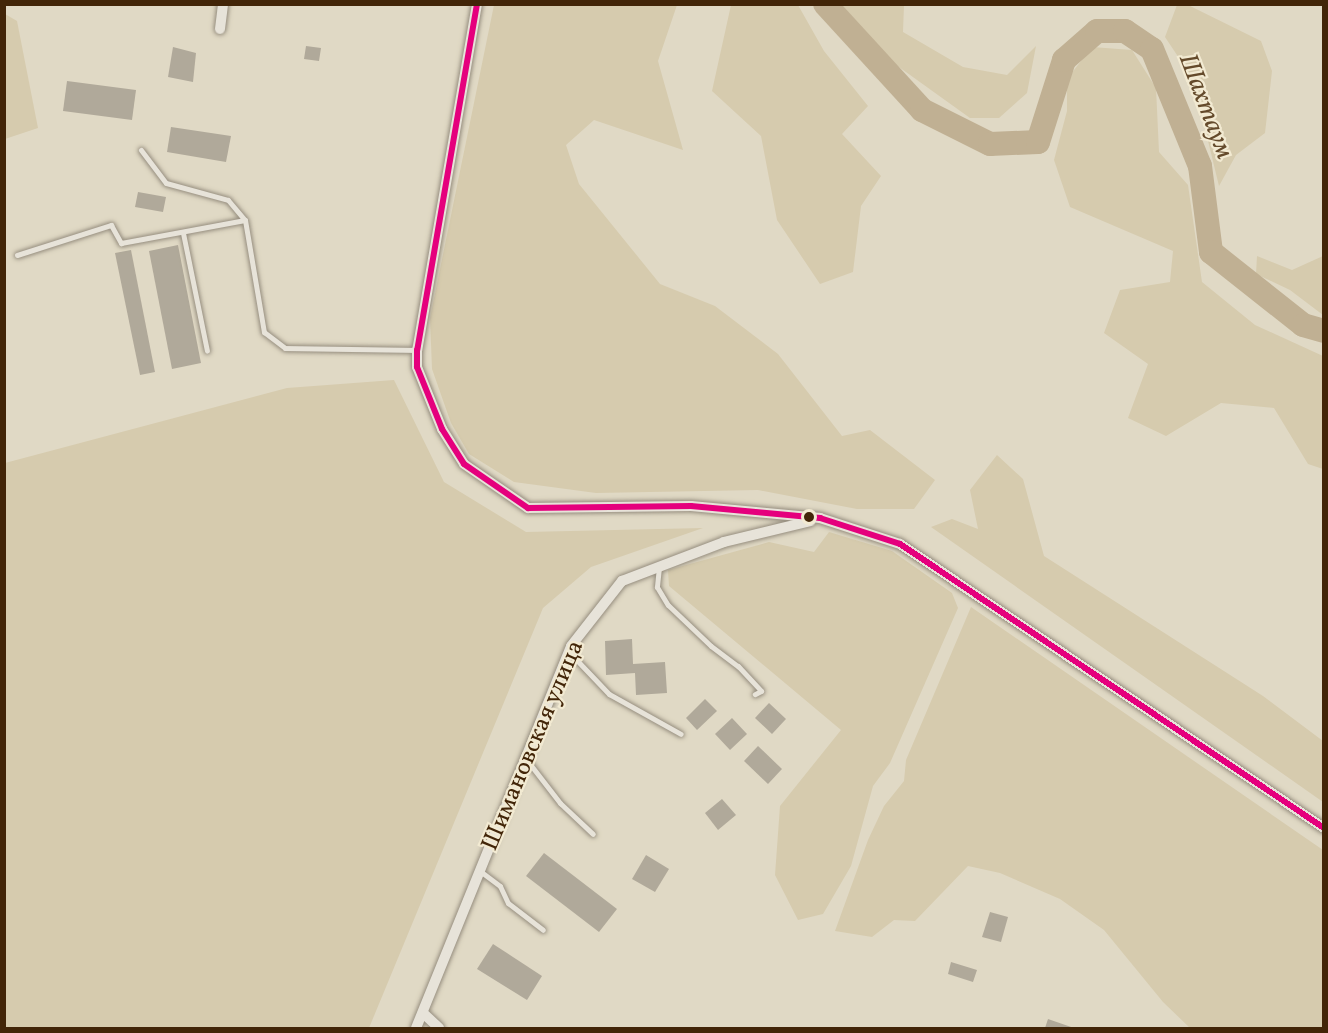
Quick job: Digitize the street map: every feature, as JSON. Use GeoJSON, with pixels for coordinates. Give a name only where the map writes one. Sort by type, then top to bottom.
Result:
{"type":"FeatureCollection","features":[{"type":"Feature","properties":{"kind":"street"},"geometry":{"type":"LineString","coordinates":[[220,29],[223,4]]}},
{"type":"Feature","properties":{"kind":"street"},"geometry":{"type":"LineString","coordinates":[[477,4],[417,350],[417,367],[442,429],[464,464],[528,508],[691,506],[820,518],[900,544],[1323,828]]}},
{"type":"Feature","properties":{"kind":"street","name":"Шимановская улица"},"geometry":{"type":"LineString","coordinates":[[416,1029],[569,652],[622,581],[724,542],[820,518]]}},
{"type":"Feature","properties":{"kind":"street"},"geometry":{"type":"LineString","coordinates":[[423,1013],[440,1029]]}},
{"type":"Feature","properties":{"kind":"lane"},"geometry":{"type":"LineString","coordinates":[[141,150],[166,183],[228,200],[245,220],[264,332],[285,348],[417,350]]}},
{"type":"Feature","properties":{"kind":"lane"},"geometry":{"type":"LineString","coordinates":[[17,255],[111,225],[121,243],[245,220]]}},
{"type":"Feature","properties":{"kind":"lane"},"geometry":{"type":"LineString","coordinates":[[183,233],[207,351]]}},
{"type":"Feature","properties":{"kind":"lane"},"geometry":{"type":"LineString","coordinates":[[659,565],[657,587],[668,605],[711,646],[738,666],[761,691],[755,694]]}},
{"type":"Feature","properties":{"kind":"lane"},"geometry":{"type":"LineString","coordinates":[[569,652],[609,694],[681,734]]}},
{"type":"Feature","properties":{"kind":"lane"},"geometry":{"type":"LineString","coordinates":[[526,759],[560,803],[593,834]]}},
{"type":"Feature","properties":{"kind":"lane"},"geometry":{"type":"LineString","coordinates":[[480,871],[500,886],[508,903],[543,930]]}},
{"type":"Feature","properties":{"kind":"shaded area"},"geometry":{"type":"Polygon","coordinates":[[[1186,4],[1261,41],[1272,71],[1265,133],[1236,155],[1219,186],[1193,79],[1165,37],[1177,5],[1186,4]]]}},
{"type":"Feature","properties":{"kind":"shaded area"},"geometry":{"type":"Polygon","coordinates":[[[494,5],[677,5],[658,61],[683,150],[594,120],[566,145],[579,184],[660,284],[715,306],[778,354],[842,436],[870,430],[935,480],[914,509],[857,509],[758,490],[596,493],[514,482],[469,454],[451,423],[432,369],[430,318],[494,5]]]}},
{"type":"Feature","properties":{"kind":"shaded area"},"geometry":{"type":"Polygon","coordinates":[[[731,5],[798,5],[824,51],[868,106],[842,134],[881,176],[861,206],[853,272],[820,284],[777,220],[761,136],[712,91],[731,5]]]}},
{"type":"Feature","properties":{"kind":"shaded area"},"geometry":{"type":"Polygon","coordinates":[[[842,5],[904,5],[903,32],[963,67],[1007,75],[1036,46],[1027,93],[999,118],[970,118],[892,62],[842,5]]]}},
{"type":"Feature","properties":{"kind":"shaded area"},"geometry":{"type":"Polygon","coordinates":[[[5,14],[17,21],[38,128],[5,139],[5,14]]]}},
{"type":"Feature","properties":{"kind":"shaded area"},"geometry":{"type":"Polygon","coordinates":[[[1092,47],[1132,50],[1156,88],[1159,152],[1188,185],[1202,282],[1255,325],[1323,356],[1323,469],[1308,464],[1274,408],[1221,403],[1166,436],[1128,418],[1148,364],[1104,333],[1120,290],[1170,282],[1173,251],[1070,207],[1054,160],[1067,111],[1067,79],[1092,47]]]}},
{"type":"Feature","properties":{"kind":"shaded area"},"geometry":{"type":"Polygon","coordinates":[[[1257,256],[1292,270],[1323,256],[1323,315],[1290,290],[1256,274],[1257,256]]]}},
{"type":"Feature","properties":{"kind":"shaded area"},"geometry":{"type":"Polygon","coordinates":[[[394,380],[444,482],[526,532],[703,528],[591,567],[543,608],[369,1028],[5,1028],[5,463],[287,388],[394,380]]]}},
{"type":"Feature","properties":{"kind":"shaded area"},"geometry":{"type":"Polygon","coordinates":[[[997,455],[1023,479],[1044,556],[1263,696],[1323,741],[1323,802],[931,527],[952,519],[978,529],[970,490],[997,455]]]}},
{"type":"Feature","properties":{"kind":"shaded area"},"geometry":{"type":"Polygon","coordinates":[[[829,532],[892,551],[952,593],[958,608],[890,763],[873,786],[851,866],[823,914],[798,920],[775,875],[780,806],[841,730],[669,586],[668,570],[769,542],[814,552],[829,532]]]}},
{"type":"Feature","properties":{"kind":"shaded area"},"geometry":{"type":"Polygon","coordinates":[[[971,607],[1323,850],[1323,1028],[1190,1028],[1163,1002],[1104,930],[1060,899],[1000,873],[968,866],[915,921],[894,920],[872,937],[835,931],[868,840],[884,806],[904,781],[906,760],[971,607]]]}},
{"type":"Feature","properties":{"kind":"building"},"geometry":{"type":"Polygon","coordinates":[[[306,46],[321,48],[319,61],[304,59],[306,46]]]}},
{"type":"Feature","properties":{"kind":"building"},"geometry":{"type":"Polygon","coordinates":[[[173,47],[196,53],[193,82],[168,77],[173,47]]]}},
{"type":"Feature","properties":{"kind":"building"},"geometry":{"type":"Polygon","coordinates":[[[67,81],[136,90],[132,120],[63,111],[67,81]]]}},
{"type":"Feature","properties":{"kind":"building"},"geometry":{"type":"Polygon","coordinates":[[[171,127],[231,136],[226,162],[167,152],[171,127]]]}},
{"type":"Feature","properties":{"kind":"building"},"geometry":{"type":"Polygon","coordinates":[[[138,192],[166,197],[163,212],[135,207],[138,192]]]}},
{"type":"Feature","properties":{"kind":"building"},"geometry":{"type":"Polygon","coordinates":[[[178,245],[201,363],[172,369],[149,251],[178,245]]]}},
{"type":"Feature","properties":{"kind":"building"},"geometry":{"type":"Polygon","coordinates":[[[131,250],[155,372],[140,375],[115,253],[131,250]]]}},
{"type":"Feature","properties":{"kind":"building"},"geometry":{"type":"Polygon","coordinates":[[[632,639],[633,664],[665,662],[667,693],[636,695],[635,673],[606,675],[605,641],[632,639]]]}},
{"type":"Feature","properties":{"kind":"building"},"geometry":{"type":"Polygon","coordinates":[[[705,699],[717,711],[697,730],[686,718],[705,699]]]}},
{"type":"Feature","properties":{"kind":"building"},"geometry":{"type":"Polygon","coordinates":[[[769,703],[786,719],[772,734],[755,718],[769,703]]]}},
{"type":"Feature","properties":{"kind":"building"},"geometry":{"type":"Polygon","coordinates":[[[732,718],[747,734],[730,750],[715,734],[732,718]]]}},
{"type":"Feature","properties":{"kind":"building"},"geometry":{"type":"Polygon","coordinates":[[[758,746],[782,769],[768,784],[744,761],[758,746]]]}},
{"type":"Feature","properties":{"kind":"building"},"geometry":{"type":"Polygon","coordinates":[[[722,799],[736,815],[718,830],[705,813],[722,799]]]}},
{"type":"Feature","properties":{"kind":"building"},"geometry":{"type":"Polygon","coordinates":[[[544,853],[617,909],[599,932],[526,876],[544,853]]]}},
{"type":"Feature","properties":{"kind":"building"},"geometry":{"type":"Polygon","coordinates":[[[646,855],[669,869],[655,892],[632,879],[646,855]]]}},
{"type":"Feature","properties":{"kind":"building"},"geometry":{"type":"Polygon","coordinates":[[[990,912],[1008,917],[1001,942],[982,937],[990,912]]]}},
{"type":"Feature","properties":{"kind":"building"},"geometry":{"type":"Polygon","coordinates":[[[493,944],[542,976],[527,1000],[477,969],[493,944]]]}},
{"type":"Feature","properties":{"kind":"building"},"geometry":{"type":"Polygon","coordinates":[[[951,962],[977,970],[973,982],[948,974],[951,962]]]}},
{"type":"Feature","properties":{"kind":"building"},"geometry":{"type":"Polygon","coordinates":[[[1048,1019],[1074,1028],[1045,1028],[1048,1019]]]}},
{"type":"Feature","properties":{"kind":"waterway","name":"Шахтаум"},"geometry":{"type":"LineString","coordinates":[[825,4],[922,110],[990,144],[1038,142],[1064,60],[1097,31],[1125,31],[1152,49],[1200,166],[1211,252],[1303,325],[1324,331]]}},
{"type":"Feature","properties":{"kind":"transit line"},"geometry":{"type":"LineString","coordinates":[[477,4],[417,350],[417,367],[442,429],[464,464],[528,508],[691,506],[820,518],[900,544],[1324,828]]}}]}
